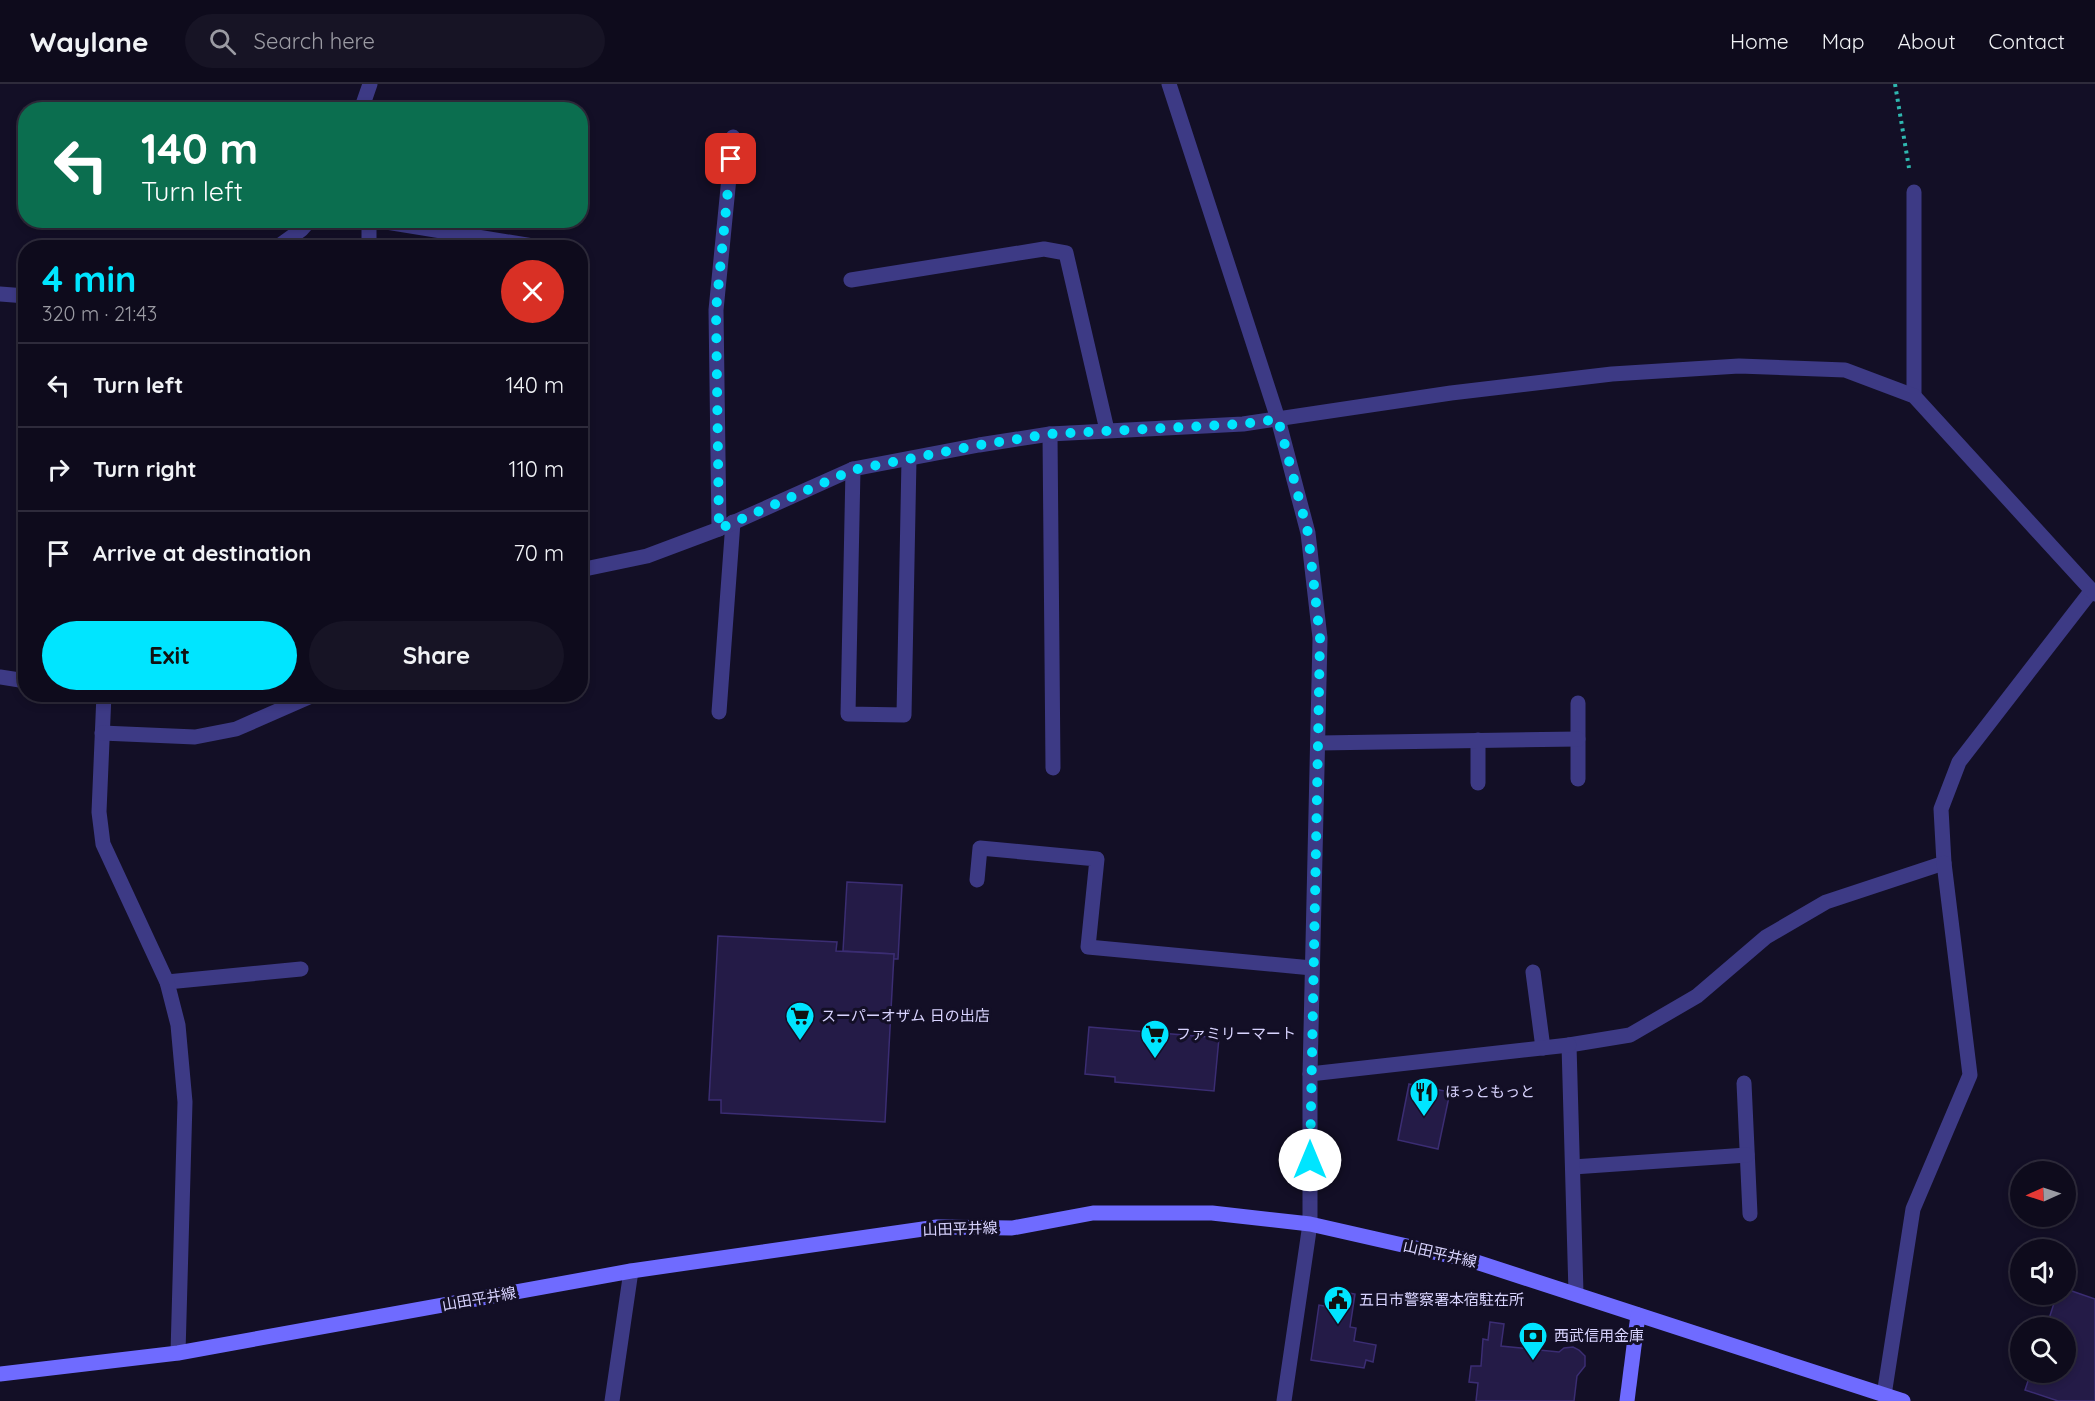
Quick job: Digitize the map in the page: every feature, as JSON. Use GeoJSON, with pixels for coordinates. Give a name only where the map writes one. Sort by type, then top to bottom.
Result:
{"type":"FeatureCollection","features":[{"type":"Feature","properties":{"kind":"main road","name":"山田平井線"},"geometry":{"type":"LineString","coordinates":[[0,1374],[178,1353],[632,1272],[937,1227],[1012,1228],[1093,1213],[1212,1213],[1310,1224],[1473,1261],[1903,1401]]}},
{"type":"Feature","properties":{"kind":"main road"},"geometry":{"type":"LineString","coordinates":[[1627,1401],[1638,1315]]}},
{"type":"Feature","properties":{"kind":"street"},"geometry":{"type":"LineString","coordinates":[[364,102],[370,84]]}},
{"type":"Feature","properties":{"kind":"street"},"geometry":{"type":"LineString","coordinates":[[1169,84],[1278,419],[1308,533],[1320,638],[1310,1074],[1310,1224],[1284,1401]]}},
{"type":"Feature","properties":{"kind":"street"},"geometry":{"type":"LineString","coordinates":[[719,529],[716,310],[733,137]]}},
{"type":"Feature","properties":{"kind":"street"},"geometry":{"type":"LineString","coordinates":[[1914,192],[1914,396]]}},
{"type":"Feature","properties":{"kind":"street"},"geometry":{"type":"LineString","coordinates":[[287,240],[303,228]]}},
{"type":"Feature","properties":{"kind":"street"},"geometry":{"type":"LineString","coordinates":[[423,228],[496,240]]}},
{"type":"Feature","properties":{"kind":"street"},"geometry":{"type":"LineString","coordinates":[[850,280],[1044,249],[1066,253],[1107,430]]}},
{"type":"Feature","properties":{"kind":"street"},"geometry":{"type":"LineString","coordinates":[[0,294],[18,295]]}},
{"type":"Feature","properties":{"kind":"street"},"geometry":{"type":"LineString","coordinates":[[588,568],[647,556],[719,529],[853,470],[1050,434],[1243,424],[1451,393],[1612,374],[1739,366],[1845,370],[1914,396],[2094,592],[1959,762],[1941,809],[1944,863],[1970,1075],[1913,1209],[1884,1395]]}},
{"type":"Feature","properties":{"kind":"street"},"geometry":{"type":"LineString","coordinates":[[1050,434],[1053,768]]}},
{"type":"Feature","properties":{"kind":"street"},"geometry":{"type":"LineString","coordinates":[[853,470],[848,714],[904,715],[909,459]]}},
{"type":"Feature","properties":{"kind":"street"},"geometry":{"type":"LineString","coordinates":[[719,712],[733,522]]}},
{"type":"Feature","properties":{"kind":"street"},"geometry":{"type":"LineString","coordinates":[[0,677],[18,680]]}},
{"type":"Feature","properties":{"kind":"street"},"geometry":{"type":"LineString","coordinates":[[104,702],[99,812],[104,844],[167,982],[178,1025],[185,1102],[178,1353]]}},
{"type":"Feature","properties":{"kind":"street"},"geometry":{"type":"LineString","coordinates":[[102,733],[195,737],[236,729],[298,702]]}},
{"type":"Feature","properties":{"kind":"street"},"geometry":{"type":"LineString","coordinates":[[1578,703],[1578,779]]}},
{"type":"Feature","properties":{"kind":"street"},"geometry":{"type":"LineString","coordinates":[[1319,743],[1578,739]]}},
{"type":"Feature","properties":{"kind":"street"},"geometry":{"type":"LineString","coordinates":[[1478,740],[1478,783]]}},
{"type":"Feature","properties":{"kind":"street"},"geometry":{"type":"LineString","coordinates":[[977,880],[980,848],[1097,859],[1088,946],[1312,968]]}},
{"type":"Feature","properties":{"kind":"street"},"geometry":{"type":"LineString","coordinates":[[1310,1074],[1569,1045],[1630,1035],[1697,996],[1766,937],[1826,902],[1944,863]]}},
{"type":"Feature","properties":{"kind":"street"},"geometry":{"type":"LineString","coordinates":[[167,982],[301,969]]}},
{"type":"Feature","properties":{"kind":"street"},"geometry":{"type":"LineString","coordinates":[[1533,972],[1543,1048]]}},
{"type":"Feature","properties":{"kind":"street"},"geometry":{"type":"LineString","coordinates":[[1569,1045],[1576,1293]]}},
{"type":"Feature","properties":{"kind":"street"},"geometry":{"type":"LineString","coordinates":[[1744,1083],[1750,1214]]}},
{"type":"Feature","properties":{"kind":"street"},"geometry":{"type":"LineString","coordinates":[[1573,1167],[1747,1155]]}},
{"type":"Feature","properties":{"kind":"street"},"geometry":{"type":"LineString","coordinates":[[612,1401],[632,1272]]}},
{"type":"Feature","properties":{"kind":"path"},"geometry":{"type":"LineString","coordinates":[[1895,84],[1914,192]]}},
{"type":"Feature","properties":{"kind":"building"},"geometry":{"type":"Polygon","coordinates":[[[847,882],[902,885],[898,959],[893,959],[894,954],[843,951],[847,882]]]}},
{"type":"Feature","properties":{"kind":"building"},"geometry":{"type":"Polygon","coordinates":[[[718,936],[837,942],[836,951],[894,954],[885,1122],[721,1113],[721,1100],[709,1100],[718,936]]]}},
{"type":"Feature","properties":{"kind":"building"},"geometry":{"type":"Polygon","coordinates":[[[1089,1027],[1219,1038],[1214,1091],[1115,1082],[1115,1077],[1085,1074],[1089,1027]]]}},
{"type":"Feature","properties":{"kind":"building"},"geometry":{"type":"Polygon","coordinates":[[[1409,1084],[1450,1092],[1438,1149],[1398,1140],[1409,1084]]]}},
{"type":"Feature","properties":{"kind":"building"},"geometry":{"type":"Polygon","coordinates":[[[1338,1291],[1355,1294],[1350,1327],[1356,1328],[1354,1341],[1376,1345],[1373,1362],[1366,1360],[1364,1368],[1311,1360],[1319,1305],[1336,1308],[1338,1291]]]}},
{"type":"Feature","properties":{"kind":"building"},"geometry":{"type":"Polygon","coordinates":[[[2076,1292],[2095,1299],[2095,1401],[2058,1401],[2025,1390],[2027,1383],[2076,1383],[2076,1317],[2050,1317],[2053,1305],[2076,1305],[2076,1292]]]}},
{"type":"Feature","properties":{"kind":"building","name":"西武信用金庫"},"geometry":{"type":"Polygon","coordinates":[[[1490,1322],[1504,1324],[1501,1346],[1559,1352],[1564,1348],[1573,1347],[1579,1350],[1585,1356],[1585,1366],[1577,1376],[1574,1401],[1476,1401],[1478,1383],[1469,1382],[1471,1366],[1481,1366],[1483,1339],[1488,1340],[1490,1322]]]}},
{"type":"Feature","properties":{"kind":"place","name":"スーパーオザム 日の出店"},"geometry":{"type":"Point","coordinates":[800,1042]}},
{"type":"Feature","properties":{"kind":"place","name":"ファミリーマート"},"geometry":{"type":"Point","coordinates":[1155,1060]}},
{"type":"Feature","properties":{"kind":"place","name":"ほっともっと"},"geometry":{"type":"Point","coordinates":[1424,1118]}},
{"type":"Feature","properties":{"kind":"place","name":"五日市警察署本宿駐在所"},"geometry":{"type":"Point","coordinates":[1338,1326]}},
{"type":"Feature","properties":{"kind":"place","name":"西武信用金庫"},"geometry":{"type":"Point","coordinates":[1533,1362]}},
{"type":"Feature","properties":{"kind":"route"},"geometry":{"type":"LineString","coordinates":[[731,159],[716,310],[719,529],[853,470],[979,445],[1050,434],[1243,424],[1278,419],[1308,533],[1320,638],[1310,1160]]}}]}
